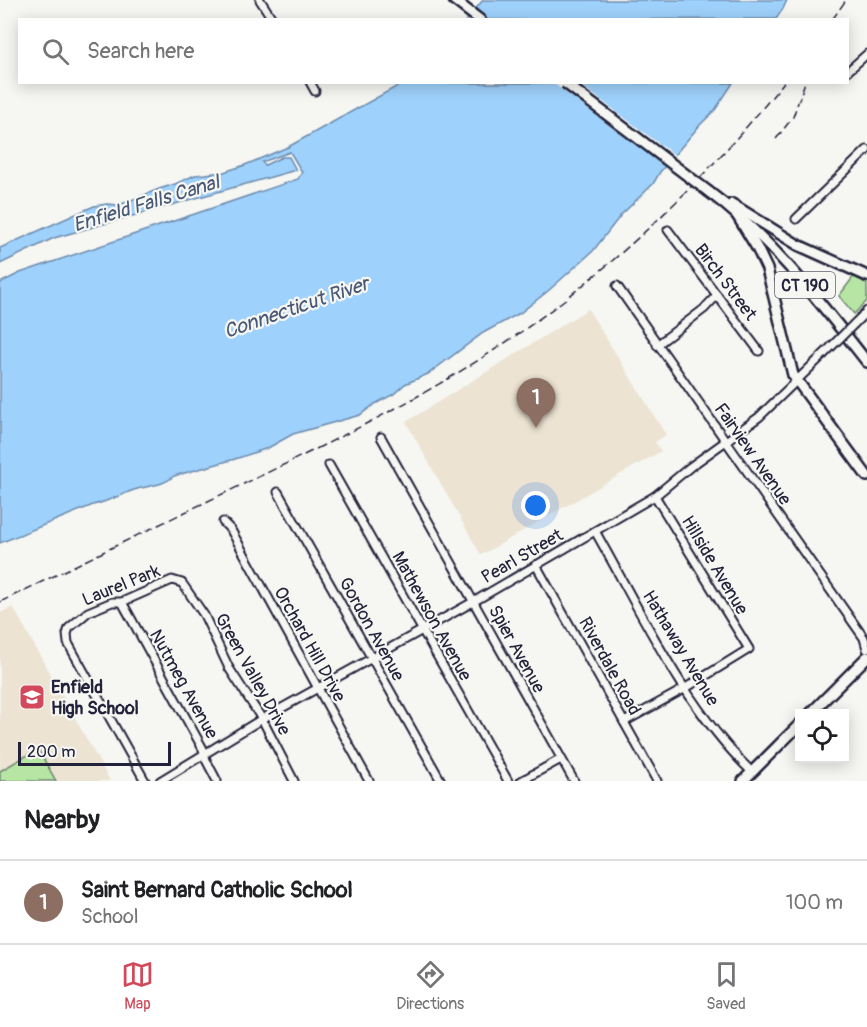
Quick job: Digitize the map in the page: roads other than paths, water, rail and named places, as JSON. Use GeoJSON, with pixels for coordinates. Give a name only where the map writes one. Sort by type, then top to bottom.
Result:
{"type":"FeatureCollection","features":[{"type":"Feature","properties":{"kind":"main road"},"geometry":{"type":"LineString","coordinates":[[456,2],[477,18]]}},
{"type":"Feature","properties":{"kind":"main road","name":"CT 190"},"geometry":{"type":"LineString","coordinates":[[567,84],[737,214],[790,267],[867,362]]}},
{"type":"Feature","properties":{"kind":"main road"},"geometry":{"type":"LineString","coordinates":[[711,193],[808,251],[867,276]]}},
{"type":"Feature","properties":{"kind":"main road"},"geometry":{"type":"LineString","coordinates":[[737,214],[767,269],[790,368],[797,381],[867,476]]}},
{"type":"Feature","properties":{"kind":"main road"},"geometry":{"type":"LineString","coordinates":[[815,709],[867,657]]}},
{"type":"Feature","properties":{"kind":"main road"},"geometry":{"type":"LineString","coordinates":[[743,781],[795,729]]}},
{"type":"Feature","properties":{"kind":"street"},"geometry":{"type":"LineString","coordinates":[[260,0],[272,18]]}},
{"type":"Feature","properties":{"kind":"street"},"geometry":{"type":"LineString","coordinates":[[849,70],[867,54]]}},
{"type":"Feature","properties":{"kind":"street"},"geometry":{"type":"LineString","coordinates":[[311,84],[315,91]]}},
{"type":"Feature","properties":{"kind":"street"},"geometry":{"type":"LineString","coordinates":[[796,219],[867,150]]}},
{"type":"Feature","properties":{"kind":"street","name":"Birch Street"},"geometry":{"type":"LineString","coordinates":[[668,230],[759,351]]}},
{"type":"Feature","properties":{"kind":"street","name":"Fairview Avenue"},"geometry":{"type":"LineString","coordinates":[[617,286],[865,639],[867,649]]}},
{"type":"Feature","properties":{"kind":"street"},"geometry":{"type":"LineString","coordinates":[[657,345],[704,309],[717,295]]}},
{"type":"Feature","properties":{"kind":"street","name":"Pearl Street"},"geometry":{"type":"LineString","coordinates":[[160,781],[262,719],[473,602],[655,496],[690,467],[759,417],[867,311]]}},
{"type":"Feature","properties":{"kind":"street","name":"Spier Avenue"},"geometry":{"type":"LineString","coordinates":[[381,438],[574,781]]}},
{"type":"Feature","properties":{"kind":"street","name":"Mathewson Avenue"},"geometry":{"type":"LineString","coordinates":[[329,465],[508,781]]}},
{"type":"Feature","properties":{"kind":"street","name":"Gordon Avenue"},"geometry":{"type":"LineString","coordinates":[[278,492],[441,781]]}},
{"type":"Feature","properties":{"kind":"street","name":"Hillside Avenue"},"geometry":{"type":"LineString","coordinates":[[655,496],[748,649],[684,689]]}},
{"type":"Feature","properties":{"kind":"street","name":"Orchard Hill Drive"},"geometry":{"type":"LineString","coordinates":[[223,522],[231,530],[369,781]]}},
{"type":"Feature","properties":{"kind":"street","name":"Hathaway Avenue"},"geometry":{"type":"LineString","coordinates":[[595,531],[684,689],[727,745],[752,772]]}},
{"type":"Feature","properties":{"kind":"street","name":"Riverdale Road"},"geometry":{"type":"LineString","coordinates":[[536,565],[657,781]]}},
{"type":"Feature","properties":{"kind":"street","name":"Laurel Park"},"geometry":{"type":"LineString","coordinates":[[145,781],[68,643],[67,634],[71,624],[88,612],[112,602],[122,602],[172,580],[182,583]]}},
{"type":"Feature","properties":{"kind":"street","name":"Green Valley Drive"},"geometry":{"type":"LineString","coordinates":[[182,583],[204,615],[236,681],[262,719],[294,781]]}},
{"type":"Feature","properties":{"kind":"street","name":"Nutmeg Avenue"},"geometry":{"type":"LineString","coordinates":[[122,602],[218,781]]}},
{"type":"Feature","properties":{"kind":"street"},"geometry":{"type":"LineString","coordinates":[[624,722],[684,689]]}},
{"type":"Feature","properties":{"kind":"street"},"geometry":{"type":"LineString","coordinates":[[522,781],[561,759]]}},
{"type":"Feature","properties":{"kind":"water"},"geometry":{"type":"Polygon","coordinates":[[[483,0],[787,0],[777,18],[468,18],[483,0]]]}},
{"type":"Feature","properties":{"kind":"water"},"geometry":{"type":"Polygon","coordinates":[[[401,84],[732,84],[715,110],[660,172],[653,184],[621,215],[593,251],[520,313],[483,333],[428,374],[405,384],[394,394],[360,415],[293,434],[268,448],[134,490],[0,543],[0,283],[20,273],[298,179],[302,172],[290,152],[262,162],[265,165],[282,157],[289,157],[296,170],[54,238],[0,264],[0,248],[94,206],[119,205],[195,175],[224,172],[288,147],[401,84]]]}},
{"type":"Feature","properties":{"kind":"railway"},"geometry":{"type":"LineString","coordinates":[[833,18],[846,0]]}},
{"type":"Feature","properties":{"kind":"railway"},"geometry":{"type":"LineString","coordinates":[[0,602],[367,423],[445,380],[521,332],[593,277],[661,216],[725,151],[782,84]]}},
{"type":"Feature","properties":{"kind":"railway"},"geometry":{"type":"LineString","coordinates":[[776,139],[793,117],[804,84]]}},
{"type":"Feature","properties":{"kind":"place","name":"Saint Bernard Catholic School"},"geometry":{"type":"Point","coordinates":[536,428]}},
{"type":"Feature","properties":{"kind":"place","name":"Enfield High School"},"geometry":{"type":"Point","coordinates":[32,697]}},
{"type":"Feature","properties":{"kind":"water label","name":"Enfield Falls Canal"},"geometry":{"type":"Point","coordinates":[146,203]}},
{"type":"Feature","properties":{"kind":"water label","name":"Connecticut River"},"geometry":{"type":"Point","coordinates":[296,307]}}]}
